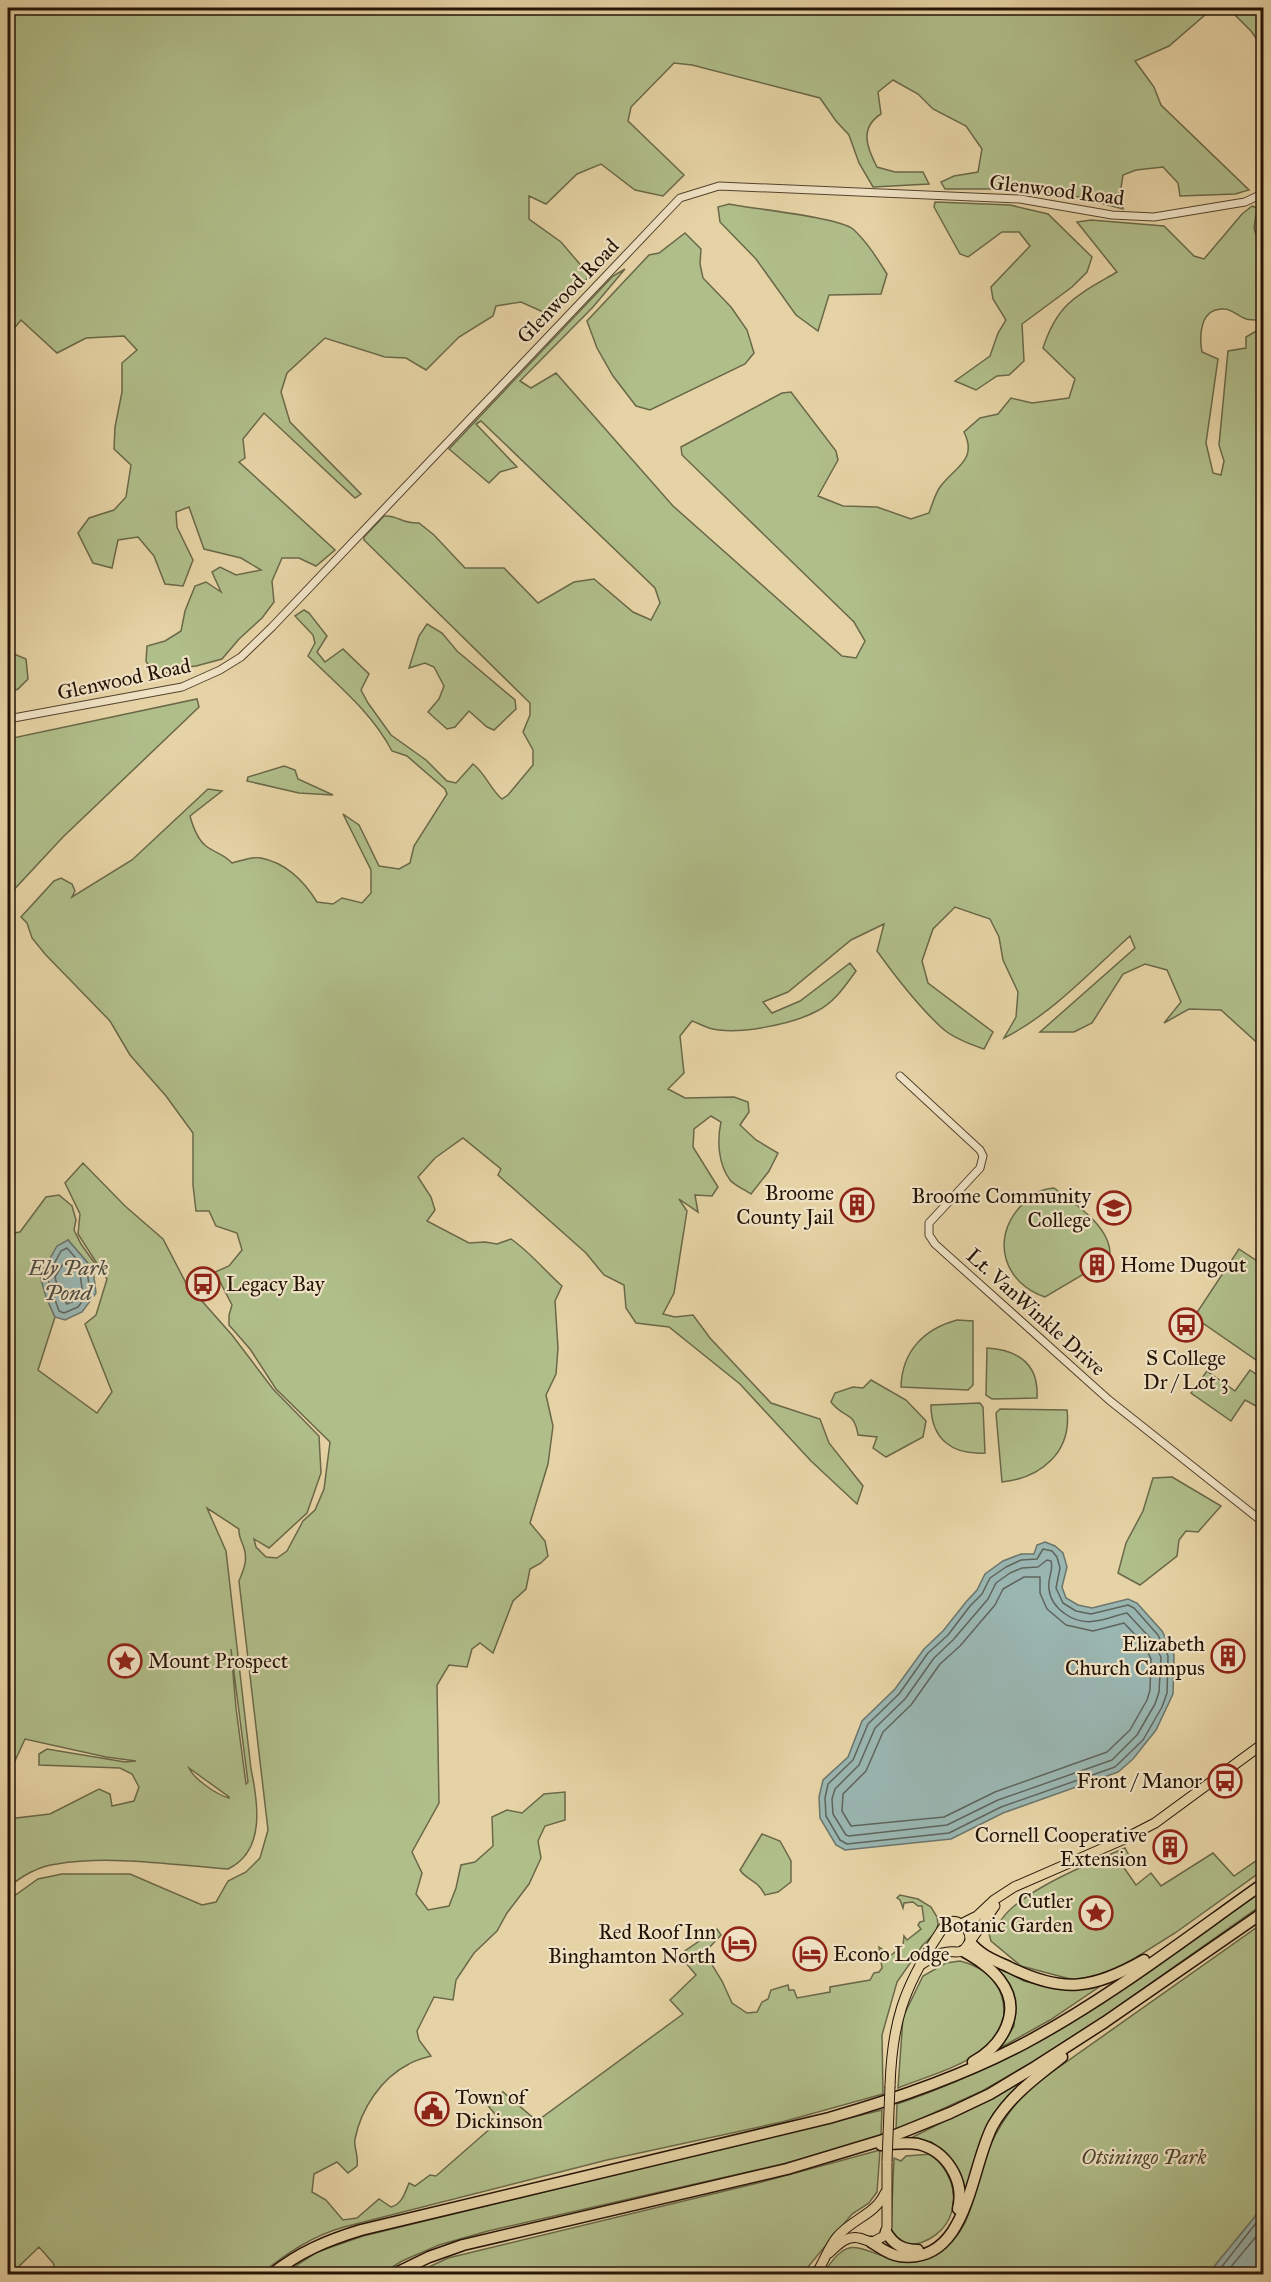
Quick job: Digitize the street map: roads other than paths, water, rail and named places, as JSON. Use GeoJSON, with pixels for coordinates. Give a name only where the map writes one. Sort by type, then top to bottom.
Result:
{"type":"FeatureCollection","features":[{"type":"Feature","properties":{"kind":"highway"},"geometry":{"type":"LineString","coordinates":[[272,2274],[310,2249],[361,2230],[829,2118],[890,2100],[942,2081],[991,2060],[1072,2016],[1263,1882]]}},
{"type":"Feature","properties":{"kind":"highway"},"geometry":{"type":"LineString","coordinates":[[394,2274],[429,2257],[472,2243],[787,2169],[863,2146],[950,2113],[990,2094],[1105,2022],[1263,1912]]}},
{"type":"Feature","properties":{"kind":"highway"},"geometry":{"type":"LineString","coordinates":[[968,1944],[985,1956],[1026,1976],[1062,1985],[1080,1985],[1107,1979],[1204,1925]]}},
{"type":"Feature","properties":{"kind":"highway"},"geometry":{"type":"LineString","coordinates":[[942,2081],[998,2043],[1008,2026],[1010,2001],[1001,1981],[968,1944]]}},
{"type":"Feature","properties":{"kind":"highway"},"geometry":{"type":"LineString","coordinates":[[866,2240],[892,2254],[914,2256],[931,2251],[950,2237],[961,2217],[983,2149],[1001,2112],[1018,2092],[1105,2022]]}},
{"type":"Feature","properties":{"kind":"highway"},"geometry":{"type":"LineString","coordinates":[[863,2146],[910,2143],[925,2146],[946,2160],[958,2181],[960,2197],[954,2221],[947,2232],[931,2245],[920,2250],[904,2248],[895,2244],[886,2227]]}},
{"type":"Feature","properties":{"kind":"main road"},"geometry":{"type":"LineString","coordinates":[[961,1924],[977,1916],[1014,1887],[1122,1840],[1155,1823],[1263,1743]]}},
{"type":"Feature","properties":{"kind":"main road"},"geometry":{"type":"LineString","coordinates":[[920,1965],[936,1955],[968,1944],[999,1899]]}},
{"type":"Feature","properties":{"kind":"main road"},"geometry":{"type":"LineString","coordinates":[[816,2274],[829,2253],[845,2240],[879,2240],[886,2227],[891,2050],[896,2024],[906,1990],[943,1926],[948,1922],[961,1924],[968,1930],[968,1944]]}},
{"type":"Feature","properties":{"kind":"main road"},"geometry":{"type":"LineString","coordinates":[[940,1934],[942,1944],[951,1951]]}},
{"type":"Feature","properties":{"kind":"main road"},"geometry":{"type":"LineString","coordinates":[[829,2253],[828,2249],[837,2237],[864,2214],[873,2211],[886,2191]]}},
{"type":"Feature","properties":{"kind":"main road"},"geometry":{"type":"LineString","coordinates":[[873,2211],[881,2214],[886,2227]]}},
{"type":"Feature","properties":{"kind":"main road"},"geometry":{"type":"LineString","coordinates":[[858,2220],[857,2230],[866,2240]]}},
{"type":"Feature","properties":{"kind":"street","name":"Glenwood Road"},"geometry":{"type":"LineString","coordinates":[[8,719],[182,687],[220,670],[241,657],[680,198],[719,186],[1020,199],[1112,215],[1154,217],[1245,202],[1263,193]]}},
{"type":"Feature","properties":{"kind":"street","name":"Lt. VanWinkle Drive"},"geometry":{"type":"LineString","coordinates":[[900,1076],[980,1150],[983,1156],[980,1168],[929,1223],[929,1235],[935,1244],[1109,1400],[1263,1523]]}},
{"type":"Feature","properties":{"kind":"water","name":"Ely Park Pond"},"geometry":{"type":"Polygon","coordinates":[[[68,1240],[93,1269],[96,1293],[82,1312],[65,1320],[55,1317],[40,1276],[57,1246],[68,1240]]]}},
{"type":"Feature","properties":{"kind":"water"},"geometry":{"type":"Polygon","coordinates":[[[1045,1542],[1055,1546],[1063,1553],[1067,1567],[1062,1587],[1066,1598],[1078,1605],[1092,1608],[1128,1599],[1137,1603],[1162,1631],[1174,1655],[1173,1694],[1156,1730],[1133,1759],[1118,1772],[1003,1813],[951,1839],[845,1850],[836,1845],[820,1818],[819,1797],[823,1780],[848,1757],[862,1721],[895,1689],[924,1649],[943,1631],[977,1590],[985,1574],[1003,1561],[1021,1554],[1034,1554],[1037,1545],[1045,1542]]]}},
{"type":"Feature","properties":{"kind":"water"},"geometry":{"type":"Polygon","coordinates":[[[1263,2202],[1263,2274],[1208,2274],[1254,2218],[1263,2202]]]}},
{"type":"Feature","properties":{"kind":"place","name":"Broome County Jail"},"geometry":{"type":"Point","coordinates":[857,1205]}},
{"type":"Feature","properties":{"kind":"place","name":"Broome Community College"},"geometry":{"type":"Point","coordinates":[1114,1208]}},
{"type":"Feature","properties":{"kind":"place","name":"Home Dugout"},"geometry":{"type":"Point","coordinates":[1097,1265]}},
{"type":"Feature","properties":{"kind":"place","name":"Legacy Bay"},"geometry":{"type":"Point","coordinates":[203,1284]}},
{"type":"Feature","properties":{"kind":"place","name":"S College Dr / Lot 3"},"geometry":{"type":"Point","coordinates":[1186,1325]}},
{"type":"Feature","properties":{"kind":"place","name":"Elizabeth Church Campus"},"geometry":{"type":"Point","coordinates":[1228,1656]}},
{"type":"Feature","properties":{"kind":"place","name":"Mount Prospect"},"geometry":{"type":"Point","coordinates":[125,1661]}},
{"type":"Feature","properties":{"kind":"place","name":"Front / Manor"},"geometry":{"type":"Point","coordinates":[1225,1781]}},
{"type":"Feature","properties":{"kind":"place","name":"Cornell Cooperative Extension"},"geometry":{"type":"Point","coordinates":[1170,1847]}},
{"type":"Feature","properties":{"kind":"place","name":"Cutler Botanic Garden"},"geometry":{"type":"Point","coordinates":[1096,1913]}},
{"type":"Feature","properties":{"kind":"place","name":"Red Roof Inn Binghamton North"},"geometry":{"type":"Point","coordinates":[739,1944]}},
{"type":"Feature","properties":{"kind":"place","name":"Econo Lodge"},"geometry":{"type":"Point","coordinates":[810,1954]}},
{"type":"Feature","properties":{"kind":"place","name":"Town of Dickinson"},"geometry":{"type":"Point","coordinates":[432,2109]}},
{"type":"Feature","properties":{"kind":"park label","name":"Otsiningo Park"},"geometry":{"type":"Point","coordinates":[1144,2157]}}]}
